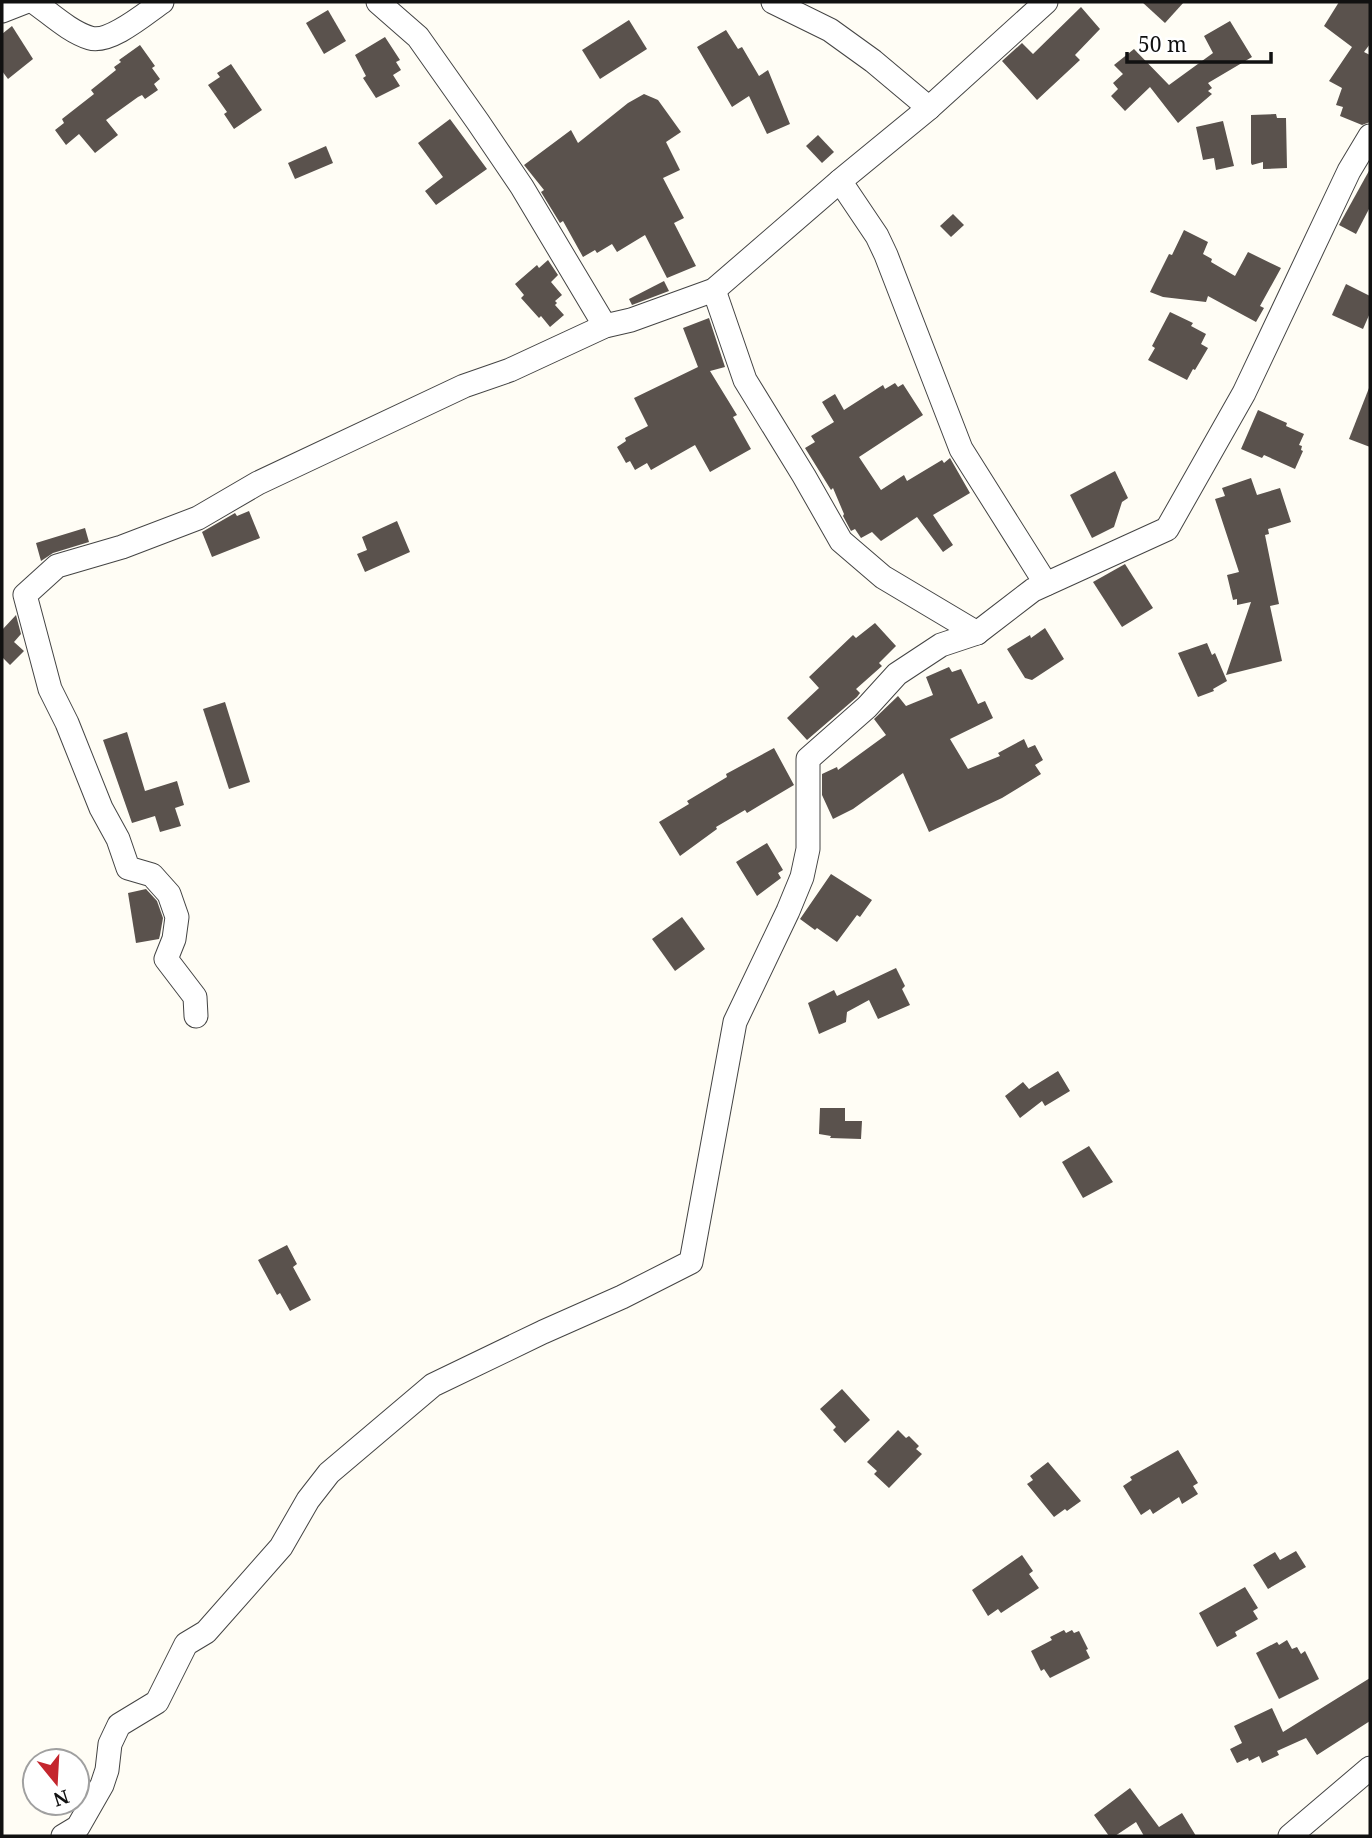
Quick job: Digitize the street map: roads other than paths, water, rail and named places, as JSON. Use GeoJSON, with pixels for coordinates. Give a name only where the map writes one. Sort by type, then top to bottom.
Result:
{"type":"FeatureCollection","features":[{"type":"Feature","properties":{"kind":"street"},"geometry":{"type":"LineString","coordinates":[[2,11],[26,2]]}},
{"type":"Feature","properties":{"kind":"street"},"geometry":{"type":"LineString","coordinates":[[34,2],[69,27],[91,38],[107,37],[162,2]]}},
{"type":"Feature","properties":{"kind":"street"},"geometry":{"type":"LineString","coordinates":[[378,2],[418,37],[478,122],[522,187],[605,326]]}},
{"type":"Feature","properties":{"kind":"street"},"geometry":{"type":"LineString","coordinates":[[773,2],[830,30],[873,61],[929,108]]}},
{"type":"Feature","properties":{"kind":"street"},"geometry":{"type":"LineString","coordinates":[[197,1016],[195,997],[166,959],[174,939],[177,917],[169,894],[152,875],[128,868],[118,839],[101,808],[67,723],[50,690],[25,595],[57,566],[122,547],[198,518],[258,483],[464,386],[510,370],[605,326],[631,320],[714,290],[929,108],[1046,2]]}},
{"type":"Feature","properties":{"kind":"street"},"geometry":{"type":"LineString","coordinates":[[63,1836],[78,1827],[102,1785],[110,1744],[119,1725],[157,1702],[186,1644],[206,1632],[242,1594],[281,1547],[308,1500],[329,1473],[433,1385],[691,1262],[735,1022],[802,877],[808,849],[808,759],[867,707],[897,674],[941,646],[977,633],[1033,590],[1167,529],[1244,393],[1349,171],[1370,136]]}},
{"type":"Feature","properties":{"kind":"street"},"geometry":{"type":"LineString","coordinates":[[840,181],[886,254],[961,449],[1046,584]]}},
{"type":"Feature","properties":{"kind":"street"},"geometry":{"type":"LineString","coordinates":[[714,290],[745,380],[841,541],[883,577],[977,633]]}},
{"type":"Feature","properties":{"kind":"street"},"geometry":{"type":"LineString","coordinates":[[1290,1836],[1370,1768]]}}]}
